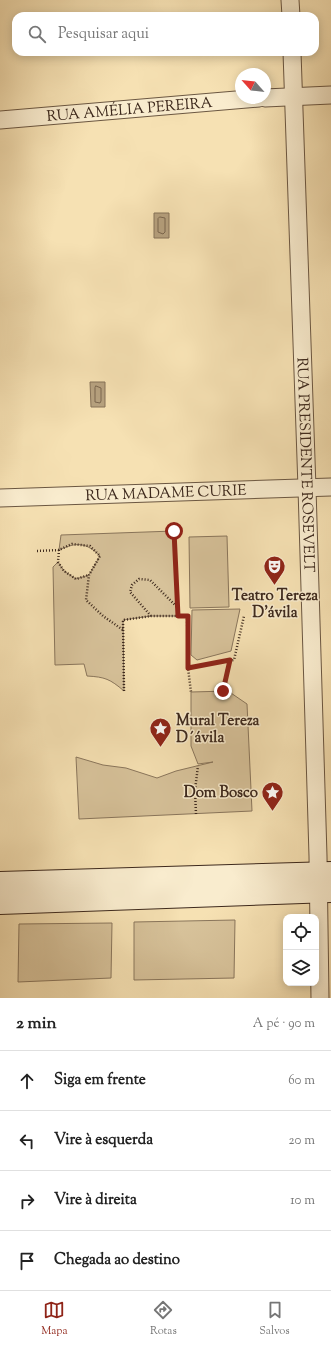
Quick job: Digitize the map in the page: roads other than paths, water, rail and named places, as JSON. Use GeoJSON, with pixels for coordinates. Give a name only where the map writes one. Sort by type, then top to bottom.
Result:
{"type":"FeatureCollection","features":[{"type":"Feature","properties":{"kind":"street"},"geometry":{"type":"LineString","coordinates":[[290,0],[291,12]]}},
{"type":"Feature","properties":{"kind":"street","name":"RUA PRESIDENTE ROSEVELT"},"geometry":{"type":"LineString","coordinates":[[292,56],[307,488],[325,882],[320,998]]}},
{"type":"Feature","properties":{"kind":"street"},"geometry":{"type":"LineString","coordinates":[[271,97],[294,95],[331,95]]}},
{"type":"Feature","properties":{"kind":"street","name":"RUA AMÉLIA PEREIRA"},"geometry":{"type":"LineString","coordinates":[[0,120],[235,100]]}},
{"type":"Feature","properties":{"kind":"street","name":"RUA MADAME CURIE"},"geometry":{"type":"LineString","coordinates":[[0,498],[331,487]]}},
{"type":"Feature","properties":{"kind":"street"},"geometry":{"type":"LineString","coordinates":[[0,882],[325,882]]}},
{"type":"Feature","properties":{"kind":"street"},"geometry":{"type":"LineString","coordinates":[[0,903],[325,882]]}},
{"type":"Feature","properties":{"kind":"water"},"geometry":{"type":"Polygon","coordinates":[[[154,213],[169,213],[169,238],[154,238],[154,213]]]}},
{"type":"Feature","properties":{"kind":"water"},"geometry":{"type":"Polygon","coordinates":[[[90,382],[105,382],[105,407],[91,407],[90,382]]]}},
{"type":"Feature","properties":{"kind":"place","name":"Teatro Tereza D'ávila"},"geometry":{"type":"Point","coordinates":[275,586]}},
{"type":"Feature","properties":{"kind":"place","name":"Mural Tereza D´ávila"},"geometry":{"type":"Point","coordinates":[160,748]}},
{"type":"Feature","properties":{"kind":"place","name":"Dom Bosco"},"geometry":{"type":"Point","coordinates":[273,812]}}]}
